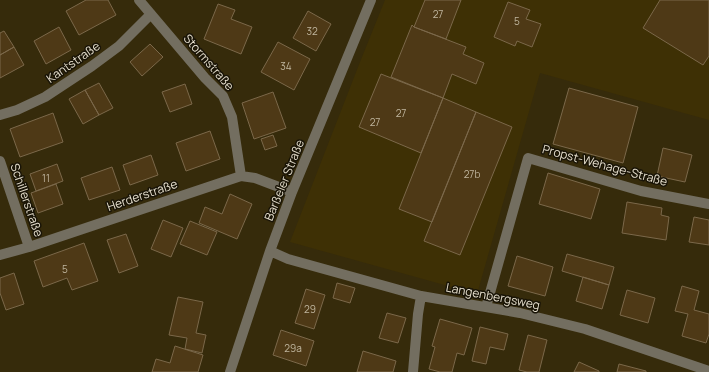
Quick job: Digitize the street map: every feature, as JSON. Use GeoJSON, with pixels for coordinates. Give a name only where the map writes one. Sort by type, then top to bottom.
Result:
{"type":"FeatureCollection","features":[{"type":"Feature","properties":{"kind":"street","name":"Stormstraße"},"geometry":{"type":"LineString","coordinates":[[139,0],[205,78],[223,96],[232,117],[241,176]]}},
{"type":"Feature","properties":{"kind":"street","name":"Barßeler Straße"},"geometry":{"type":"LineString","coordinates":[[230,372],[270,251],[292,192],[371,0]]}},
{"type":"Feature","properties":{"kind":"street","name":"Kantstraße"},"geometry":{"type":"LineString","coordinates":[[0,115],[17,110],[45,97],[86,70],[119,46],[151,14]]}},
{"type":"Feature","properties":{"kind":"street","name":"Propst-Wehage-Straße"},"geometry":{"type":"LineString","coordinates":[[486,307],[528,158],[641,190],[709,204]]}},
{"type":"Feature","properties":{"kind":"street","name":"Schillerstraße"},"geometry":{"type":"LineString","coordinates":[[0,161],[29,247]]}},
{"type":"Feature","properties":{"kind":"street"},"geometry":{"type":"LineString","coordinates":[[241,176],[254,178],[292,192]]}},
{"type":"Feature","properties":{"kind":"street","name":"Herderstraße"},"geometry":{"type":"LineString","coordinates":[[0,255],[29,247],[241,176]]}},
{"type":"Feature","properties":{"kind":"street","name":"Langenbergsweg"},"geometry":{"type":"LineString","coordinates":[[270,251],[288,259],[421,296],[520,313],[585,329],[709,371]]}},
{"type":"Feature","properties":{"kind":"street"},"geometry":{"type":"LineString","coordinates":[[413,372],[421,296]]}},
{"type":"Feature","properties":{"kind":"shaded area"},"geometry":{"type":"Polygon","coordinates":[[[385,0],[709,0],[709,120],[540,73],[477,294],[290,242],[385,0]]]}},
{"type":"Feature","properties":{"kind":"building"},"geometry":{"type":"Polygon","coordinates":[[[86,0],[108,0],[116,15],[79,35],[66,11],[86,0]]]}},
{"type":"Feature","properties":{"kind":"building"},"geometry":{"type":"Polygon","coordinates":[[[425,0],[461,0],[446,39],[414,27],[425,0]]]}},
{"type":"Feature","properties":{"kind":"building"},"geometry":{"type":"Polygon","coordinates":[[[660,0],[709,0],[709,56],[703,65],[643,28],[660,0]]]}},
{"type":"Feature","properties":{"kind":"building"},"geometry":{"type":"Polygon","coordinates":[[[508,2],[530,10],[526,19],[541,24],[532,47],[517,41],[515,46],[494,37],[508,2]]]}},
{"type":"Feature","properties":{"kind":"building"},"geometry":{"type":"Polygon","coordinates":[[[218,4],[235,10],[231,19],[252,27],[241,54],[204,39],[218,4]]]}},
{"type":"Feature","properties":{"kind":"building"},"geometry":{"type":"Polygon","coordinates":[[[308,11],[331,24],[316,51],[293,38],[308,11]]]}},
{"type":"Feature","properties":{"kind":"building"},"geometry":{"type":"Polygon","coordinates":[[[412,25],[466,47],[463,54],[484,63],[476,84],[452,74],[443,98],[391,77],[412,25]]]}},
{"type":"Feature","properties":{"kind":"building"},"geometry":{"type":"Polygon","coordinates":[[[59,27],[71,50],[46,64],[34,41],[59,27]]]}},
{"type":"Feature","properties":{"kind":"building"},"geometry":{"type":"Polygon","coordinates":[[[4,31],[14,47],[0,55],[0,33],[4,31]]]}},
{"type":"Feature","properties":{"kind":"building"},"geometry":{"type":"Polygon","coordinates":[[[278,42],[310,59],[294,90],[261,72],[278,42]]]}},
{"type":"Feature","properties":{"kind":"building"},"geometry":{"type":"Polygon","coordinates":[[[150,44],[163,57],[142,76],[130,62],[150,44]]]}},
{"type":"Feature","properties":{"kind":"building"},"geometry":{"type":"Polygon","coordinates":[[[14,47],[24,65],[0,78],[0,55],[14,47]]]}},
{"type":"Feature","properties":{"kind":"building"},"geometry":{"type":"Polygon","coordinates":[[[381,74],[443,98],[421,153],[359,127],[381,74]]]}},
{"type":"Feature","properties":{"kind":"building"},"geometry":{"type":"Polygon","coordinates":[[[99,83],[113,108],[99,115],[85,90],[99,83]]]}},
{"type":"Feature","properties":{"kind":"building"},"geometry":{"type":"Polygon","coordinates":[[[185,84],[192,104],[170,112],[162,92],[185,84]]]}},
{"type":"Feature","properties":{"kind":"building"},"geometry":{"type":"Polygon","coordinates":[[[569,88],[638,107],[623,163],[553,144],[569,88]]]}},
{"type":"Feature","properties":{"kind":"building"},"geometry":{"type":"Polygon","coordinates":[[[85,90],[99,115],[83,124],[69,99],[85,90]]]}},
{"type":"Feature","properties":{"kind":"building"},"geometry":{"type":"Polygon","coordinates":[[[273,92],[286,128],[254,139],[242,103],[273,92]]]}},
{"type":"Feature","properties":{"kind":"building"},"geometry":{"type":"Polygon","coordinates":[[[443,98],[476,112],[432,222],[399,209],[443,98]]]}},
{"type":"Feature","properties":{"kind":"building"},"geometry":{"type":"Polygon","coordinates":[[[476,112],[512,127],[460,255],[424,241],[476,112]]]}},
{"type":"Feature","properties":{"kind":"building"},"geometry":{"type":"Polygon","coordinates":[[[53,113],[63,142],[20,157],[10,129],[53,113]]]}},
{"type":"Feature","properties":{"kind":"building"},"geometry":{"type":"Polygon","coordinates":[[[210,131],[220,159],[186,171],[176,143],[210,131]]]}},
{"type":"Feature","properties":{"kind":"building"},"geometry":{"type":"Polygon","coordinates":[[[273,135],[277,146],[265,150],[261,139],[273,135]]]}},
{"type":"Feature","properties":{"kind":"building"},"geometry":{"type":"Polygon","coordinates":[[[663,148],[692,155],[685,182],[657,176],[663,148]]]}},
{"type":"Feature","properties":{"kind":"building"},"geometry":{"type":"Polygon","coordinates":[[[151,155],[158,175],[130,185],[123,165],[151,155]]]}},
{"type":"Feature","properties":{"kind":"building"},"geometry":{"type":"Polygon","coordinates":[[[57,164],[63,181],[36,191],[30,174],[57,164]]]}},
{"type":"Feature","properties":{"kind":"building"},"geometry":{"type":"Polygon","coordinates":[[[112,167],[120,190],[89,200],[81,178],[112,167]]]}},
{"type":"Feature","properties":{"kind":"building"},"geometry":{"type":"Polygon","coordinates":[[[548,173],[600,189],[591,219],[539,204],[548,173]]]}},
{"type":"Feature","properties":{"kind":"building"},"geometry":{"type":"Polygon","coordinates":[[[56,184],[63,204],[38,213],[31,193],[56,184]]]}},
{"type":"Feature","properties":{"kind":"building"},"geometry":{"type":"Polygon","coordinates":[[[230,194],[252,204],[237,239],[199,223],[205,207],[222,214],[230,194]]]}},
{"type":"Feature","properties":{"kind":"building"},"geometry":{"type":"Polygon","coordinates":[[[627,202],[662,208],[661,215],[669,217],[666,240],[622,233],[627,202]]]}},
{"type":"Feature","properties":{"kind":"building"},"geometry":{"type":"Polygon","coordinates":[[[694,217],[709,220],[709,245],[689,242],[694,217]]]}},
{"type":"Feature","properties":{"kind":"building"},"geometry":{"type":"Polygon","coordinates":[[[163,220],[183,228],[171,257],[151,249],[163,220]]]}},
{"type":"Feature","properties":{"kind":"building"},"geometry":{"type":"Polygon","coordinates":[[[190,221],[217,232],[207,255],[180,244],[190,221]]]}},
{"type":"Feature","properties":{"kind":"building"},"geometry":{"type":"Polygon","coordinates":[[[126,234],[138,266],[119,273],[107,240],[126,234]]]}},
{"type":"Feature","properties":{"kind":"building"},"geometry":{"type":"Polygon","coordinates":[[[84,243],[98,281],[72,290],[67,278],[43,287],[34,261],[84,243]]]}},
{"type":"Feature","properties":{"kind":"building"},"geometry":{"type":"Polygon","coordinates":[[[567,254],[614,267],[609,285],[562,271],[567,254]]]}},
{"type":"Feature","properties":{"kind":"building"},"geometry":{"type":"Polygon","coordinates":[[[517,256],[553,267],[545,296],[508,286],[517,256]]]}},
{"type":"Feature","properties":{"kind":"building"},"geometry":{"type":"Polygon","coordinates":[[[14,273],[24,304],[6,310],[0,293],[0,278],[14,273]]]}},
{"type":"Feature","properties":{"kind":"building"},"geometry":{"type":"Polygon","coordinates":[[[583,277],[609,285],[602,309],[576,301],[583,277]]]}},
{"type":"Feature","properties":{"kind":"building"},"geometry":{"type":"Polygon","coordinates":[[[337,283],[355,288],[350,303],[333,298],[337,283]]]}},
{"type":"Feature","properties":{"kind":"building"},"geometry":{"type":"Polygon","coordinates":[[[682,286],[699,291],[694,310],[709,314],[709,334],[706,343],[682,336],[688,314],[675,311],[682,286]]]}},
{"type":"Feature","properties":{"kind":"building"},"geometry":{"type":"Polygon","coordinates":[[[306,289],[325,295],[314,329],[295,323],[306,289]]]}},
{"type":"Feature","properties":{"kind":"building"},"geometry":{"type":"Polygon","coordinates":[[[627,290],[655,298],[648,323],[620,315],[627,290]]]}},
{"type":"Feature","properties":{"kind":"building"},"geometry":{"type":"Polygon","coordinates":[[[178,297],[203,302],[196,333],[206,335],[202,353],[185,349],[187,338],[169,335],[178,297]]]}},
{"type":"Feature","properties":{"kind":"building"},"geometry":{"type":"Polygon","coordinates":[[[387,313],[406,318],[398,343],[379,338],[387,313]]]}},
{"type":"Feature","properties":{"kind":"building"},"geometry":{"type":"Polygon","coordinates":[[[440,319],[472,328],[464,355],[457,353],[452,372],[440,372],[429,369],[435,347],[432,346],[440,319]]]}},
{"type":"Feature","properties":{"kind":"building"},"geometry":{"type":"Polygon","coordinates":[[[480,327],[508,334],[504,350],[490,347],[486,364],[472,361],[480,327]]]}},
{"type":"Feature","properties":{"kind":"building"},"geometry":{"type":"Polygon","coordinates":[[[281,330],[314,341],[306,366],[273,355],[281,330]]]}},
{"type":"Feature","properties":{"kind":"building"},"geometry":{"type":"Polygon","coordinates":[[[528,335],[547,340],[539,372],[519,370],[528,335]]]}},
{"type":"Feature","properties":{"kind":"building"},"geometry":{"type":"Polygon","coordinates":[[[175,346],[203,355],[198,372],[152,372],[156,359],[170,363],[175,346]]]}},
{"type":"Feature","properties":{"kind":"building"},"geometry":{"type":"Polygon","coordinates":[[[363,351],[396,361],[393,372],[357,372],[363,351]]]}},
{"type":"Feature","properties":{"kind":"building"},"geometry":{"type":"Polygon","coordinates":[[[579,362],[599,371],[599,372],[574,372],[579,362]]]}},
{"type":"Feature","properties":{"kind":"building"},"geometry":{"type":"Polygon","coordinates":[[[619,364],[646,371],[646,372],[617,372],[619,364]]]}}]}
